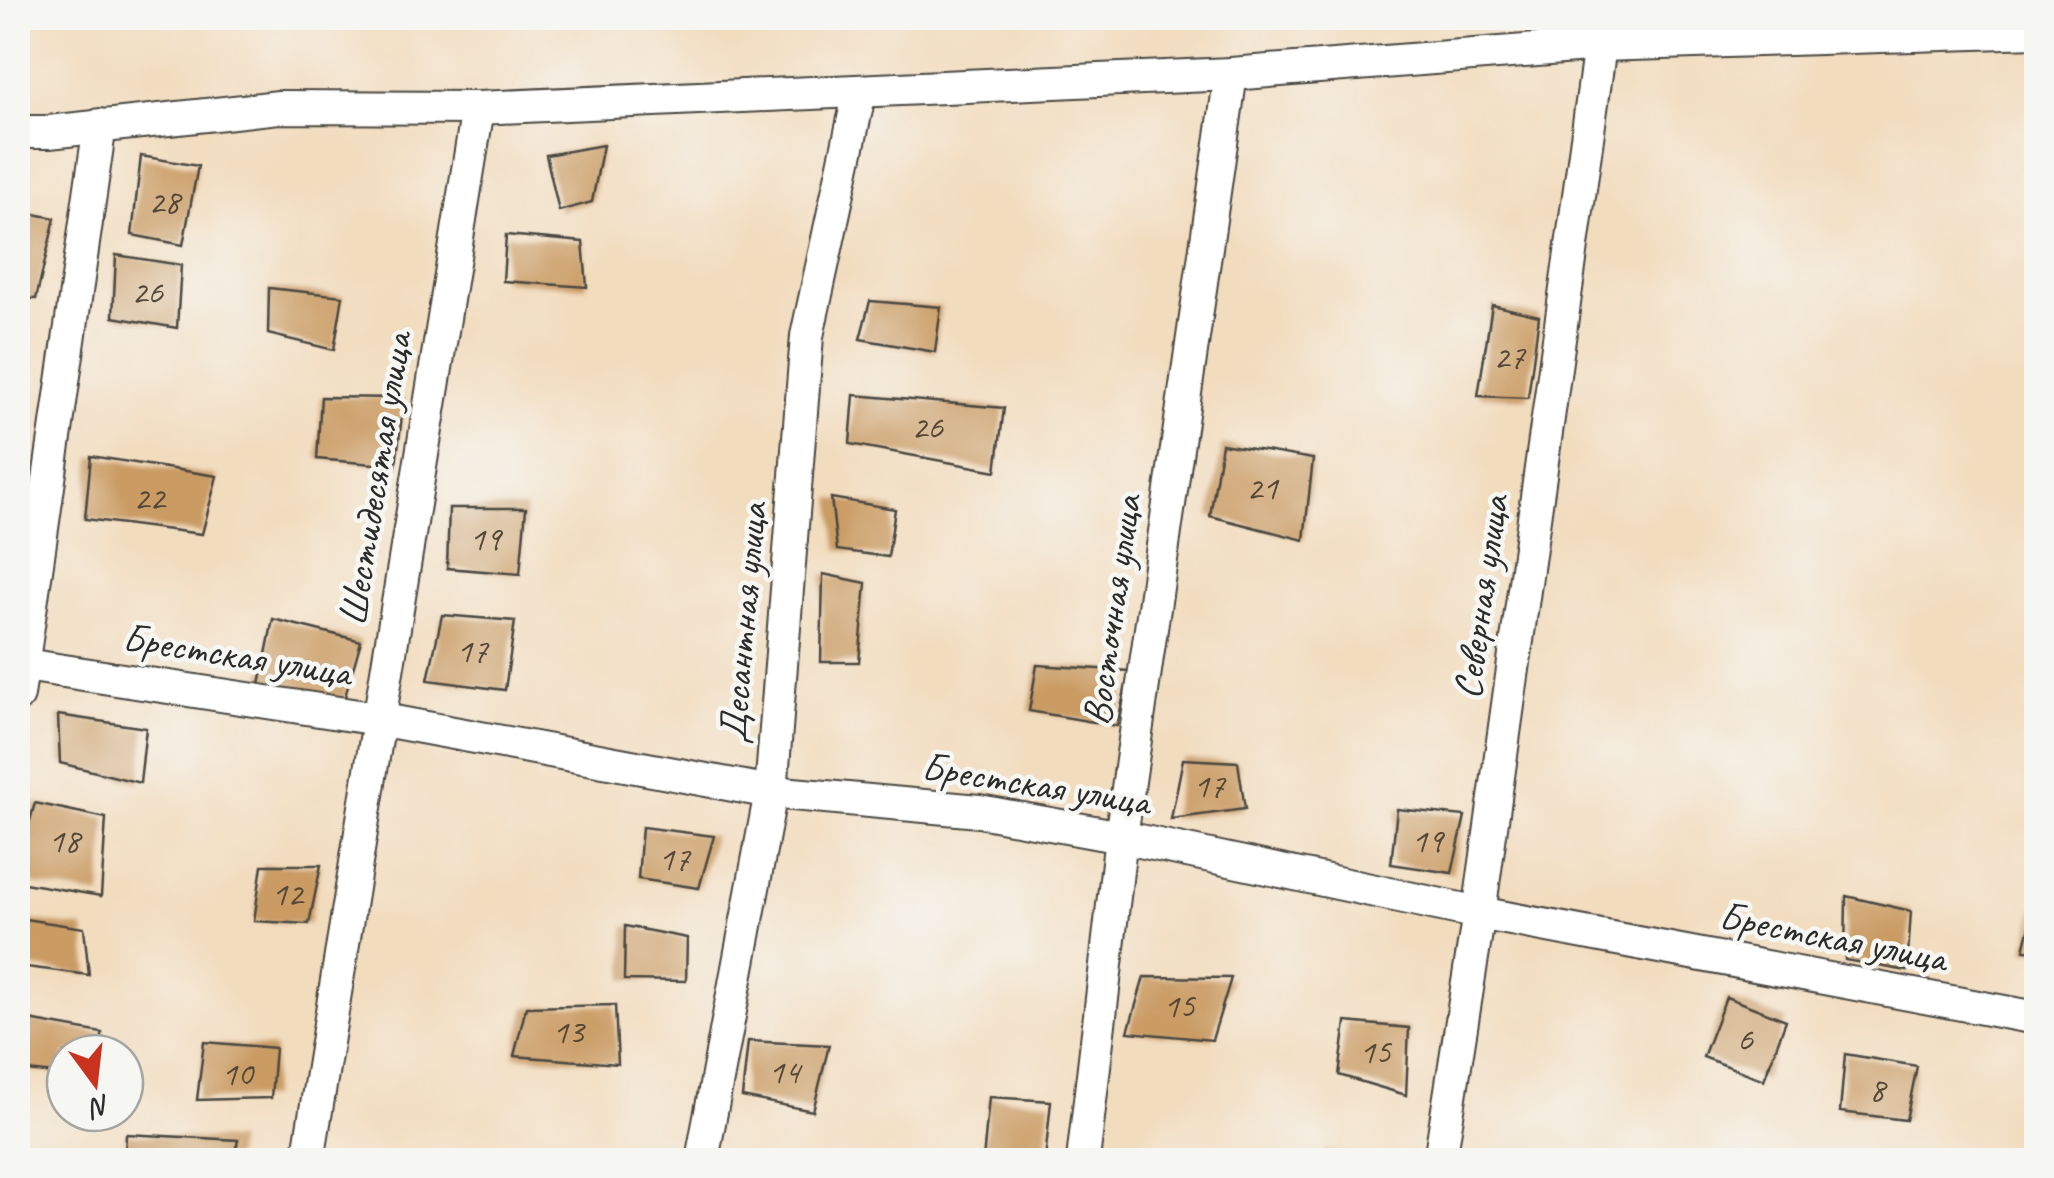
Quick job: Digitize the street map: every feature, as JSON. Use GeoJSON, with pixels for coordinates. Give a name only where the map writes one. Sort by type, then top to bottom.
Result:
{"type":"FeatureCollection","features":[{"type":"Feature","properties":{"kind":"street"},"geometry":{"type":"LineString","coordinates":[[18,132],[279,107],[478,108],[860,92],[1231,74],[1600,45],[2036,30]]}},
{"type":"Feature","properties":{"kind":"street","name":"Северная улица"},"geometry":{"type":"LineString","coordinates":[[1440,1160],[1480,912],[1600,45]]}},
{"type":"Feature","properties":{"kind":"street","name":"Восточная улица"},"geometry":{"type":"LineString","coordinates":[[1083,1160],[1121,837],[1231,74]]}},
{"type":"Feature","properties":{"kind":"street","name":"Десантная улица"},"geometry":{"type":"LineString","coordinates":[[702,1160],[771,792],[808,336],[860,92]]}},
{"type":"Feature","properties":{"kind":"street","name":"Шестидесятая улица"},"geometry":{"type":"LineString","coordinates":[[308,1160],[478,108]]}},
{"type":"Feature","properties":{"kind":"street"},"geometry":{"type":"LineString","coordinates":[[19,674],[100,124]]}},
{"type":"Feature","properties":{"kind":"street","name":"Брестская улица"},"geometry":{"type":"LineString","coordinates":[[19,674],[378,718],[771,792],[979,811],[2036,1018]]}},
{"type":"Feature","properties":{"kind":"building"},"geometry":{"type":"Polygon","coordinates":[[[603,145],[592,202],[559,211],[546,155],[603,145]]]}},
{"type":"Feature","properties":{"kind":"building"},"geometry":{"type":"Polygon","coordinates":[[[141,156],[198,166],[183,245],[132,235],[141,156]]]}},
{"type":"Feature","properties":{"kind":"building"},"geometry":{"type":"Polygon","coordinates":[[[18,211],[55,218],[36,299],[18,298],[18,211]]]}},
{"type":"Feature","properties":{"kind":"building"},"geometry":{"type":"Polygon","coordinates":[[[506,235],[583,242],[587,287],[503,281],[506,235]]]}},
{"type":"Feature","properties":{"kind":"building"},"geometry":{"type":"Polygon","coordinates":[[[116,255],[181,265],[177,328],[113,317],[116,255]]]}},
{"type":"Feature","properties":{"kind":"building"},"geometry":{"type":"Polygon","coordinates":[[[269,288],[343,296],[334,350],[268,334],[269,288]]]}},
{"type":"Feature","properties":{"kind":"building"},"geometry":{"type":"Polygon","coordinates":[[[870,301],[941,307],[935,352],[860,339],[870,301]]]}},
{"type":"Feature","properties":{"kind":"building"},"geometry":{"type":"Polygon","coordinates":[[[1492,305],[1539,316],[1528,398],[1478,396],[1492,305]]]}},
{"type":"Feature","properties":{"kind":"building"},"geometry":{"type":"Polygon","coordinates":[[[854,395],[1004,408],[996,471],[850,444],[854,395]]]}},
{"type":"Feature","properties":{"kind":"building"},"geometry":{"type":"Polygon","coordinates":[[[321,397],[404,398],[396,466],[317,459],[321,397]]]}},
{"type":"Feature","properties":{"kind":"building"},"geometry":{"type":"Polygon","coordinates":[[[1222,444],[1313,459],[1304,540],[1210,516],[1222,444]]]}},
{"type":"Feature","properties":{"kind":"building"},"geometry":{"type":"Polygon","coordinates":[[[91,456],[217,476],[202,534],[85,519],[91,456]]]}},
{"type":"Feature","properties":{"kind":"building"},"geometry":{"type":"Polygon","coordinates":[[[831,498],[895,509],[888,557],[837,550],[831,498]]]}},
{"type":"Feature","properties":{"kind":"building"},"geometry":{"type":"Polygon","coordinates":[[[449,508],[526,508],[520,574],[447,568],[449,508]]]}},
{"type":"Feature","properties":{"kind":"building"},"geometry":{"type":"Polygon","coordinates":[[[823,574],[866,583],[859,662],[821,662],[823,574]]]}},
{"type":"Feature","properties":{"kind":"building"},"geometry":{"type":"Polygon","coordinates":[[[442,615],[515,621],[505,690],[428,680],[442,615]]]}},
{"type":"Feature","properties":{"kind":"building"},"geometry":{"type":"Polygon","coordinates":[[[273,619],[361,641],[344,700],[259,690],[273,619]]]}},
{"type":"Feature","properties":{"kind":"building"},"geometry":{"type":"Polygon","coordinates":[[[1037,665],[1129,671],[1117,726],[1029,711],[1037,665]]]}},
{"type":"Feature","properties":{"kind":"building"},"geometry":{"type":"Polygon","coordinates":[[[58,715],[146,728],[140,783],[60,763],[58,715]]]}},
{"type":"Feature","properties":{"kind":"building"},"geometry":{"type":"Polygon","coordinates":[[[1183,759],[1238,762],[1245,809],[1171,819],[1183,759]]]}},
{"type":"Feature","properties":{"kind":"building"},"geometry":{"type":"Polygon","coordinates":[[[35,803],[106,818],[101,896],[18,882],[18,863],[35,803]]]}},
{"type":"Feature","properties":{"kind":"building"},"geometry":{"type":"Polygon","coordinates":[[[1397,809],[1465,816],[1452,873],[1391,864],[1397,809]]]}},
{"type":"Feature","properties":{"kind":"building"},"geometry":{"type":"Polygon","coordinates":[[[642,827],[714,836],[699,888],[638,879],[642,827]]]}},
{"type":"Feature","properties":{"kind":"building"},"geometry":{"type":"Polygon","coordinates":[[[262,865],[321,865],[309,924],[254,921],[262,865]]]}},
{"type":"Feature","properties":{"kind":"building"},"geometry":{"type":"Polygon","coordinates":[[[1846,896],[1911,911],[1907,971],[1845,960],[1846,896]]]}},
{"type":"Feature","properties":{"kind":"building"},"geometry":{"type":"Polygon","coordinates":[[[2035,906],[2036,951],[2024,950],[2035,906]]]}},
{"type":"Feature","properties":{"kind":"building"},"geometry":{"type":"Polygon","coordinates":[[[18,918],[84,928],[89,975],[18,966],[18,918]]]}},
{"type":"Feature","properties":{"kind":"building"},"geometry":{"type":"Polygon","coordinates":[[[625,926],[687,938],[686,981],[624,980],[625,926]]]}},
{"type":"Feature","properties":{"kind":"building"},"geometry":{"type":"Polygon","coordinates":[[[1144,977],[1231,978],[1212,1040],[1128,1032],[1144,977]]]}},
{"type":"Feature","properties":{"kind":"building"},"geometry":{"type":"Polygon","coordinates":[[[1726,997],[1786,1020],[1764,1080],[1703,1057],[1726,997]]]}},
{"type":"Feature","properties":{"kind":"building"},"geometry":{"type":"Polygon","coordinates":[[[615,1005],[618,1064],[514,1056],[526,1007],[615,1005]]]}},
{"type":"Feature","properties":{"kind":"building"},"geometry":{"type":"Polygon","coordinates":[[[18,1018],[102,1033],[45,1033],[45,1073],[18,1070],[18,1018]]]}},
{"type":"Feature","properties":{"kind":"building"},"geometry":{"type":"Polygon","coordinates":[[[1346,1022],[1409,1028],[1406,1095],[1339,1075],[1346,1022]]]}},
{"type":"Feature","properties":{"kind":"building"},"geometry":{"type":"Polygon","coordinates":[[[748,1041],[829,1045],[813,1111],[742,1097],[748,1041]]]}},
{"type":"Feature","properties":{"kind":"building"},"geometry":{"type":"Polygon","coordinates":[[[204,1042],[275,1048],[271,1098],[197,1100],[204,1042]]]}},
{"type":"Feature","properties":{"kind":"building"},"geometry":{"type":"Polygon","coordinates":[[[1845,1054],[1917,1066],[1906,1120],[1840,1112],[1845,1054]]]}},
{"type":"Feature","properties":{"kind":"building"},"geometry":{"type":"Polygon","coordinates":[[[989,1097],[1051,1101],[1045,1160],[983,1160],[989,1097]]]}},
{"type":"Feature","properties":{"kind":"building"},"geometry":{"type":"Polygon","coordinates":[[[126,1134],[238,1140],[234,1160],[125,1160],[126,1134]]]}},
{"type":"Feature","properties":{"kind":"building"},"geometry":{"type":"Polygon","coordinates":[[[1326,1150],[1374,1159],[1374,1160],[1323,1160],[1326,1150]]]}}]}
